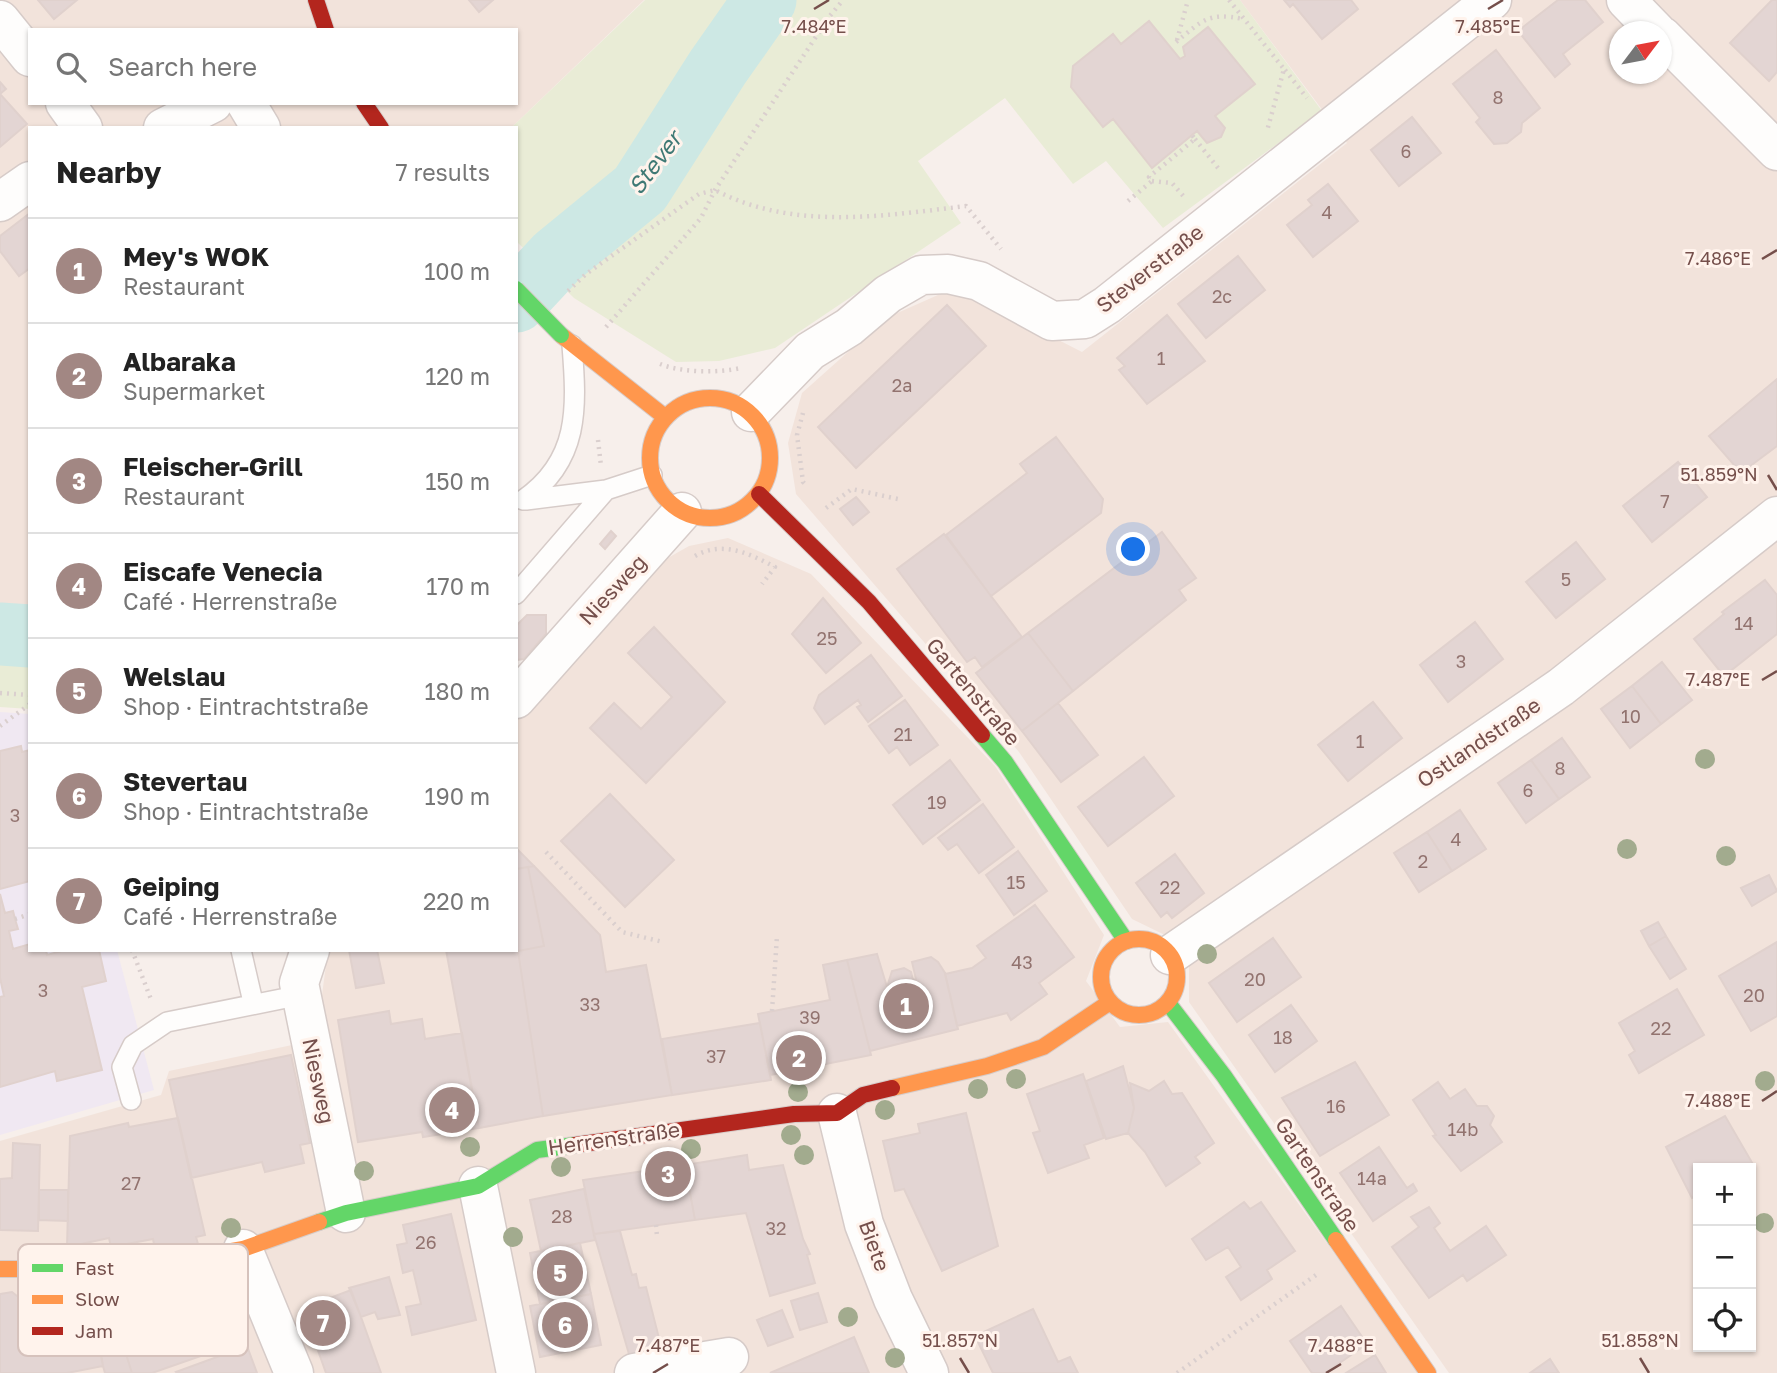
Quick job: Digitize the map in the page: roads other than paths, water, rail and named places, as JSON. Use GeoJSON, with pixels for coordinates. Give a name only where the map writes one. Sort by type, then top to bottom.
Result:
{"type":"FeatureCollection","features":[{"type":"Feature","properties":{"kind":"street"},"geometry":{"type":"LineString","coordinates":[[316,0],[325,28]]}},
{"type":"Feature","properties":{"kind":"street","name":"Steverstraße"},"geometry":{"type":"LineString","coordinates":[[751,412],[810,351],[849,327],[888,293],[921,275],[948,274],[979,281],[1052,321],[1085,318],[1107,305],[1492,0]]}},
{"type":"Feature","properties":{"kind":"street"},"geometry":{"type":"LineString","coordinates":[[1626,0],[1646,21]]}},
{"type":"Feature","properties":{"kind":"street"},"geometry":{"type":"LineString","coordinates":[[0,20],[28,55]]}},
{"type":"Feature","properties":{"kind":"street"},"geometry":{"type":"LineString","coordinates":[[1672,47],[1777,151]]}},
{"type":"Feature","properties":{"kind":"street"},"geometry":{"type":"LineString","coordinates":[[66,105],[82,126]]}},
{"type":"Feature","properties":{"kind":"street"},"geometry":{"type":"LineString","coordinates":[[167,126],[209,105]]}},
{"type":"Feature","properties":{"kind":"street"},"geometry":{"type":"LineString","coordinates":[[247,105],[260,126]]}},
{"type":"Feature","properties":{"kind":"street"},"geometry":{"type":"LineString","coordinates":[[365,105],[380,126]]}},
{"type":"Feature","properties":{"kind":"street"},"geometry":{"type":"LineString","coordinates":[[0,202],[28,182]]}},
{"type":"Feature","properties":{"kind":"street"},"geometry":{"type":"LineString","coordinates":[[518,291],[567,340],[665,417]]}},
{"type":"Feature","properties":{"kind":"street"},"geometry":{"type":"LineString","coordinates":[[707,397],[731,401],[751,412],[765,431],[771,452],[769,474],[759,494],[744,509],[724,518],[702,519],[682,512],[659,492],[649,457],[654,436],[665,417],[684,403],[707,397]]}},
{"type":"Feature","properties":{"kind":"street","name":"Gartenstraße"},"geometry":{"type":"LineString","coordinates":[[759,494],[869,602],[1005,762],[1126,941]]}},
{"type":"Feature","properties":{"kind":"street","name":"Niesweg"},"geometry":{"type":"LineString","coordinates":[[518,697],[682,512]]}},
{"type":"Feature","properties":{"kind":"street","name":"Ostlandstraße"},"geometry":{"type":"LineString","coordinates":[[1170,955],[1561,687],[1777,516]]}},
{"type":"Feature","properties":{"kind":"street"},"geometry":{"type":"LineString","coordinates":[[1150,940],[1170,955],[1178,979],[1168,1003],[1157,1011],[1132,1015],[1110,1002],[1103,989],[1101,975],[1104,960],[1113,949],[1126,941],[1150,940]]}},
{"type":"Feature","properties":{"kind":"street","name":"Niesweg"},"geometry":{"type":"LineString","coordinates":[[309,952],[299,983],[346,1213]]}},
{"type":"Feature","properties":{"kind":"street"},"geometry":{"type":"LineString","coordinates":[[837,1113],[863,1095],[987,1066],[1043,1047],[1110,1002]]}},
{"type":"Feature","properties":{"kind":"street","name":"Gartenstraße"},"geometry":{"type":"LineString","coordinates":[[1168,1003],[1224,1076],[1428,1373]]}},
{"type":"Feature","properties":{"kind":"street","name":"Herrenstraße"},"geometry":{"type":"LineString","coordinates":[[248,1247],[346,1213],[478,1186],[537,1150],[794,1114],[837,1113]]}},
{"type":"Feature","properties":{"kind":"street","name":"Biete"},"geometry":{"type":"LineString","coordinates":[[837,1113],[864,1224],[885,1250],[893,1299],[929,1373]]}},
{"type":"Feature","properties":{"kind":"street"},"geometry":{"type":"LineString","coordinates":[[478,1186],[516,1373]]}},
{"type":"Feature","properties":{"kind":"street"},"geometry":{"type":"LineString","coordinates":[[248,1261],[294,1373]]}},
{"type":"Feature","properties":{"kind":"street","name":"Herrenstraße"},"geometry":{"type":"LineString","coordinates":[[0,1269],[18,1269]]}},
{"type":"Feature","properties":{"kind":"street"},"geometry":{"type":"LineString","coordinates":[[634,1373],[729,1357]]}},
{"type":"Feature","properties":{"kind":"lane"},"geometry":{"type":"LineString","coordinates":[[519,500],[542,486],[560,461],[572,434],[575,414],[567,340]]}},
{"type":"Feature","properties":{"kind":"lane"},"geometry":{"type":"LineString","coordinates":[[519,500],[606,490],[652,475]]}},
{"type":"Feature","properties":{"kind":"lane"},"geometry":{"type":"LineString","coordinates":[[518,592],[606,490]]}},
{"type":"Feature","properties":{"kind":"lane"},"geometry":{"type":"LineString","coordinates":[[241,952],[253,1002]]}},
{"type":"Feature","properties":{"kind":"lane"},"geometry":{"type":"LineString","coordinates":[[131,1100],[122,1067],[133,1045],[167,1022],[253,1002],[301,995]]}},
{"type":"Feature","properties":{"kind":"waterway","name":"Stever"},"geometry":{"type":"LineString","coordinates":[[518,299],[557,257],[640,189],[718,67],[765,0]]}},
{"type":"Feature","properties":{"kind":"waterway","name":"Stever"},"geometry":{"type":"LineString","coordinates":[[0,634],[28,636]]}},
{"type":"Feature","properties":{"kind":"place","name":"Mey's WOK"},"geometry":{"type":"Point","coordinates":[906,1006]}},
{"type":"Feature","properties":{"kind":"place","name":"Albaraka"},"geometry":{"type":"Point","coordinates":[799,1058]}},
{"type":"Feature","properties":{"kind":"place","name":"Eiscafe Venecia"},"geometry":{"type":"Point","coordinates":[452,1110]}},
{"type":"Feature","properties":{"kind":"place","name":"Fleischer-Grill"},"geometry":{"type":"Point","coordinates":[668,1174]}},
{"type":"Feature","properties":{"kind":"place","name":"Welslau"},"geometry":{"type":"Point","coordinates":[560,1273]}},
{"type":"Feature","properties":{"kind":"place","name":"Geiping"},"geometry":{"type":"Point","coordinates":[323,1323]}},
{"type":"Feature","properties":{"kind":"place","name":"Stevertau"},"geometry":{"type":"Point","coordinates":[565,1325]}}]}
